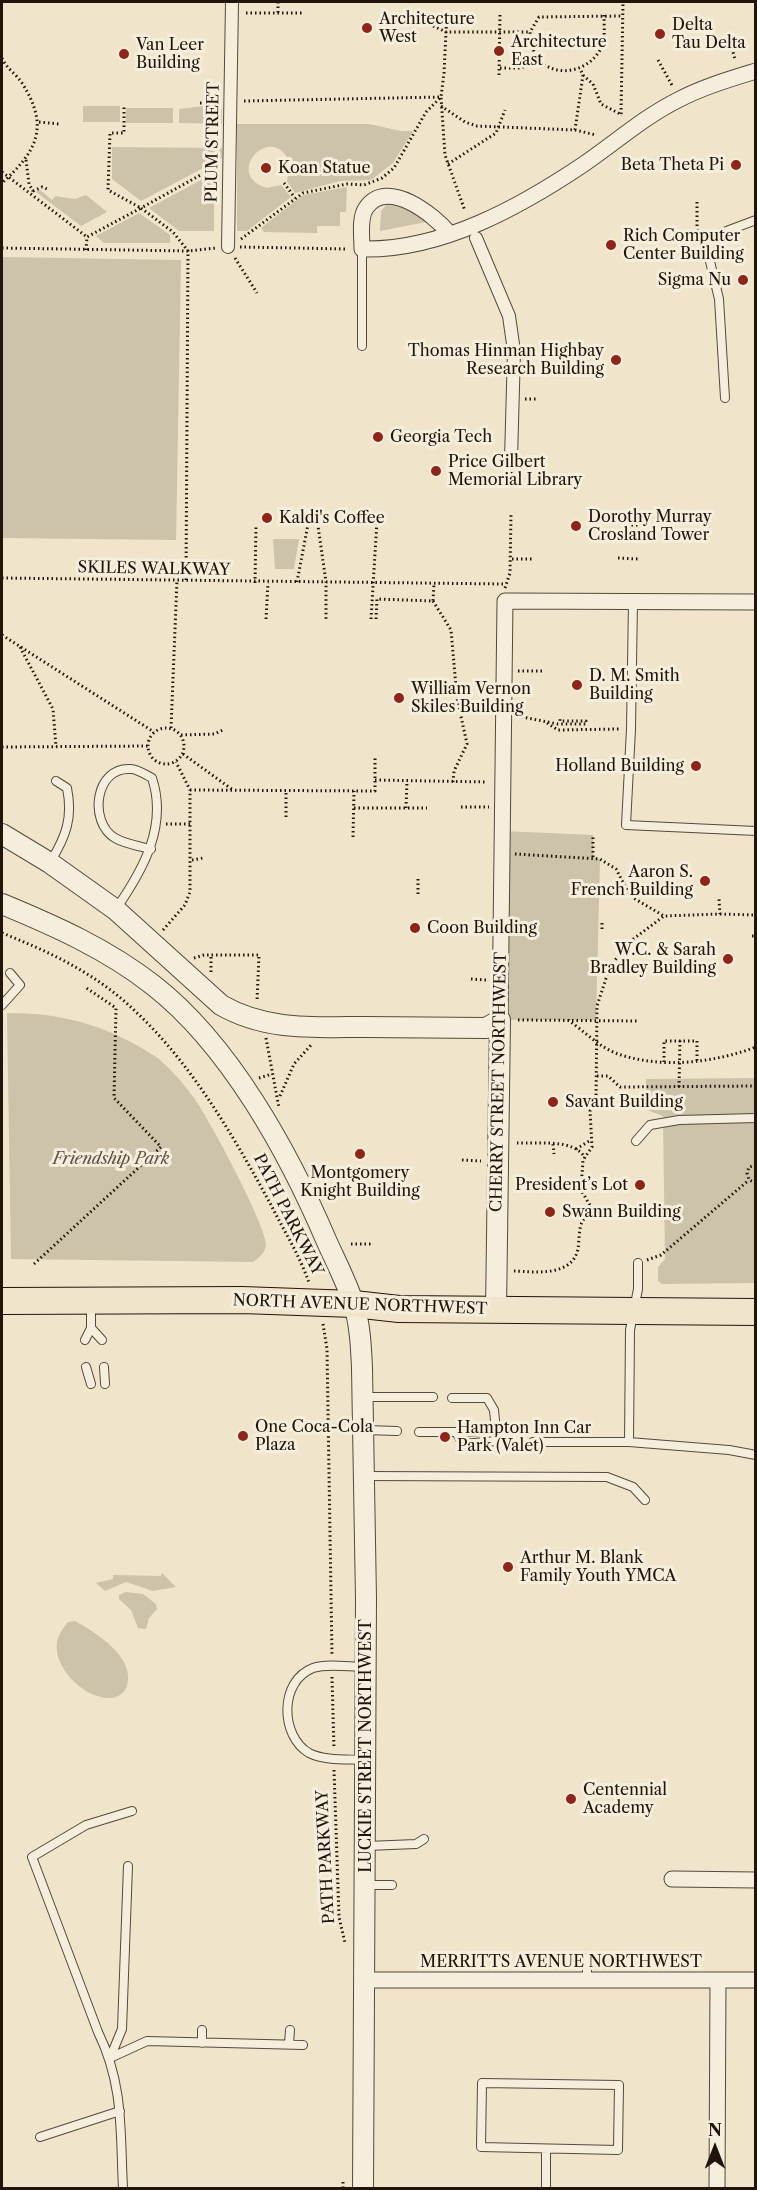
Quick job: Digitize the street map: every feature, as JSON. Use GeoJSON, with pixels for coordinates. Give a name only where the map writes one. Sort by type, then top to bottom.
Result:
{"type":"FeatureCollection","features":[{"type":"Feature","properties":{"kind":"highway","name":"NORTH AVENUE NORTHWEST"},"geometry":{"type":"LineString","coordinates":[[2,1301],[207,1300],[316,1302],[399,1309],[756,1312]]}},
{"type":"Feature","properties":{"kind":"street","name":"PLUM STREET"},"geometry":{"type":"LineString","coordinates":[[228,247],[232,7]]}},
{"type":"Feature","properties":{"kind":"street"},"geometry":{"type":"LineString","coordinates":[[448,233],[436,217],[403,198],[383,198],[367,206],[363,216],[362,249],[386,249],[448,233],[473,232],[504,211],[548,187],[679,99],[756,71]]}},
{"type":"Feature","properties":{"kind":"street"},"geometry":{"type":"LineString","coordinates":[[473,232],[509,316],[514,351],[511,459]]}},
{"type":"Feature","properties":{"kind":"street"},"geometry":{"type":"LineString","coordinates":[[505,602],[756,602]]}},
{"type":"Feature","properties":{"kind":"street","name":"CHERRY STREET NORTHWEST"},"geometry":{"type":"LineString","coordinates":[[496,1310],[505,602]]}},
{"type":"Feature","properties":{"kind":"street"},"geometry":{"type":"LineString","coordinates":[[2,834],[50,863],[116,910],[221,1005],[240,1016],[266,1024],[331,1028],[486,1028],[500,1020]]}},
{"type":"Feature","properties":{"kind":"street","name":"LUCKIE STREET NORTHWEST"},"geometry":{"type":"LineString","coordinates":[[2,904],[58,927],[109,955],[153,985],[185,1014],[246,1087],[312,1206],[354,1304],[360,1331],[363,1397],[366,1666],[363,2188]]}},
{"type":"Feature","properties":{"kind":"street"},"geometry":{"type":"LineString","coordinates":[[672,1879],[756,1880]]}},
{"type":"Feature","properties":{"kind":"street","name":"MERRITTS AVENUE NORTHWEST"},"geometry":{"type":"LineString","coordinates":[[365,1980],[756,1980]]}},
{"type":"Feature","properties":{"kind":"street"},"geometry":{"type":"LineString","coordinates":[[717,2188],[718,1980]]}},
{"type":"Feature","properties":{"kind":"lane"},"geometry":{"type":"LineString","coordinates":[[725,398],[719,299],[708,253],[710,243],[717,236],[756,220]]}},
{"type":"Feature","properties":{"kind":"lane"},"geometry":{"type":"LineString","coordinates":[[362,249],[362,346]]}},
{"type":"Feature","properties":{"kind":"lane"},"geometry":{"type":"LineString","coordinates":[[633,601],[631,729],[626,825],[756,831]]}},
{"type":"Feature","properties":{"kind":"lane"},"geometry":{"type":"LineString","coordinates":[[116,910],[151,849],[157,823],[159,797],[152,778],[132,768],[116,771],[102,782],[98,800],[102,821],[113,837],[151,849]]}},
{"type":"Feature","properties":{"kind":"lane"},"geometry":{"type":"LineString","coordinates":[[50,863],[66,836],[70,819],[67,788],[56,781]]}},
{"type":"Feature","properties":{"kind":"lane"},"geometry":{"type":"LineString","coordinates":[[2,1005],[20,985],[10,973]]}},
{"type":"Feature","properties":{"kind":"lane"},"geometry":{"type":"LineString","coordinates":[[636,1142],[650,1125],[679,1120],[756,1118]]}},
{"type":"Feature","properties":{"kind":"lane"},"geometry":{"type":"LineString","coordinates":[[629,1442],[630,1330],[638,1263]]}},
{"type":"Feature","properties":{"kind":"lane"},"geometry":{"type":"LineString","coordinates":[[85,1340],[91,1328],[91,1302]]}},
{"type":"Feature","properties":{"kind":"lane"},"geometry":{"type":"LineString","coordinates":[[91,1328],[102,1340]]}},
{"type":"Feature","properties":{"kind":"lane"},"geometry":{"type":"LineString","coordinates":[[86,1367],[91,1384]]}},
{"type":"Feature","properties":{"kind":"lane"},"geometry":{"type":"LineString","coordinates":[[104,1367],[105,1384]]}},
{"type":"Feature","properties":{"kind":"lane"},"geometry":{"type":"LineString","coordinates":[[363,1397],[433,1397]]}},
{"type":"Feature","properties":{"kind":"lane"},"geometry":{"type":"LineString","coordinates":[[452,1398],[487,1398],[494,1410],[497,1441],[463,1444],[456,1432]]}},
{"type":"Feature","properties":{"kind":"lane"},"geometry":{"type":"LineString","coordinates":[[363,1430],[397,1431]]}},
{"type":"Feature","properties":{"kind":"lane"},"geometry":{"type":"LineString","coordinates":[[419,1432],[481,1431]]}},
{"type":"Feature","properties":{"kind":"lane"},"geometry":{"type":"LineString","coordinates":[[533,1442],[629,1442],[729,1449],[756,1455]]}},
{"type":"Feature","properties":{"kind":"lane"},"geometry":{"type":"LineString","coordinates":[[364,1476],[607,1477],[633,1487],[645,1500]]}},
{"type":"Feature","properties":{"kind":"lane"},"geometry":{"type":"LineString","coordinates":[[365,1760],[334,1759],[311,1754],[295,1741],[290,1730],[288,1706],[296,1682],[314,1668],[366,1666]]}},
{"type":"Feature","properties":{"kind":"lane"},"geometry":{"type":"LineString","coordinates":[[123,2188],[120,2111],[111,2058],[98,2032],[32,1857],[86,1825],[132,1810]]}},
{"type":"Feature","properties":{"kind":"lane"},"geometry":{"type":"LineString","coordinates":[[365,1845],[416,1844],[424,1839]]}},
{"type":"Feature","properties":{"kind":"lane"},"geometry":{"type":"LineString","coordinates":[[111,2058],[122,2029],[128,1866]]}},
{"type":"Feature","properties":{"kind":"lane"},"geometry":{"type":"LineString","coordinates":[[365,1885],[392,1885]]}},
{"type":"Feature","properties":{"kind":"lane"},"geometry":{"type":"LineString","coordinates":[[587,1958],[587,1980]]}},
{"type":"Feature","properties":{"kind":"lane"},"geometry":{"type":"LineString","coordinates":[[202,2030],[202,2043]]}},
{"type":"Feature","properties":{"kind":"lane"},"geometry":{"type":"LineString","coordinates":[[289,2044],[290,2030]]}},
{"type":"Feature","properties":{"kind":"lane"},"geometry":{"type":"LineString","coordinates":[[111,2058],[147,2042],[303,2045]]}},
{"type":"Feature","properties":{"kind":"lane"},"geometry":{"type":"LineString","coordinates":[[482,2083],[619,2085],[618,2150],[546,2150],[481,2147],[482,2083]]}},
{"type":"Feature","properties":{"kind":"lane"},"geometry":{"type":"LineString","coordinates":[[39,2137],[120,2111]]}},
{"type":"Feature","properties":{"kind":"lane"},"geometry":{"type":"LineString","coordinates":[[546,2150],[546,2188]]}},
{"type":"Feature","properties":{"kind":"path"},"geometry":{"type":"LineString","coordinates":[[278,2],[278,13]]}},
{"type":"Feature","properties":{"kind":"path"},"geometry":{"type":"LineString","coordinates":[[580,69],[593,84],[601,104],[609,111],[621,114],[623,2]]}},
{"type":"Feature","properties":{"kind":"path"},"geometry":{"type":"LineString","coordinates":[[232,7],[278,13],[303,13]]}},
{"type":"Feature","properties":{"kind":"path"},"geometry":{"type":"LineString","coordinates":[[447,12],[441,97],[443,140],[448,164],[473,232]]}},
{"type":"Feature","properties":{"kind":"path"},"geometry":{"type":"LineString","coordinates":[[499,75],[500,12]]}},
{"type":"Feature","properties":{"kind":"path"},"geometry":{"type":"LineString","coordinates":[[603,15],[603,43],[597,55],[580,69],[558,70],[541,62],[533,48],[530,32],[539,16],[603,15],[622,16]]}},
{"type":"Feature","properties":{"kind":"path"},"geometry":{"type":"LineString","coordinates":[[429,24],[446,32],[530,32]]}},
{"type":"Feature","properties":{"kind":"path"},"geometry":{"type":"LineString","coordinates":[[728,35],[735,59]]}},
{"type":"Feature","properties":{"kind":"path"},"geometry":{"type":"LineString","coordinates":[[2,58],[33,102],[39,122],[26,160],[32,193]]}},
{"type":"Feature","properties":{"kind":"path"},"geometry":{"type":"LineString","coordinates":[[658,60],[679,99]]}},
{"type":"Feature","properties":{"kind":"path"},"geometry":{"type":"LineString","coordinates":[[500,69],[520,69],[541,62]]}},
{"type":"Feature","properties":{"kind":"path"},"geometry":{"type":"LineString","coordinates":[[575,130],[583,75]]}},
{"type":"Feature","properties":{"kind":"path"},"geometry":{"type":"LineString","coordinates":[[200,103],[441,97]]}},
{"type":"Feature","properties":{"kind":"path"},"geometry":{"type":"LineString","coordinates":[[228,247],[309,190],[346,184],[364,185],[382,178],[394,168],[426,112],[441,97]]}},
{"type":"Feature","properties":{"kind":"path"},"geometry":{"type":"LineString","coordinates":[[441,106],[465,122],[575,130],[600,136],[610,144]]}},
{"type":"Feature","properties":{"kind":"path"},"geometry":{"type":"LineString","coordinates":[[124,107],[124,133],[110,133],[108,190],[141,208],[173,232],[188,251],[186,580]]}},
{"type":"Feature","properties":{"kind":"path"},"geometry":{"type":"LineString","coordinates":[[448,164],[496,133],[505,110]]}},
{"type":"Feature","properties":{"kind":"path"},"geometry":{"type":"LineString","coordinates":[[39,122],[59,124]]}},
{"type":"Feature","properties":{"kind":"path"},"geometry":{"type":"LineString","coordinates":[[87,237],[230,159]]}},
{"type":"Feature","properties":{"kind":"path"},"geometry":{"type":"LineString","coordinates":[[2,183],[26,160]]}},
{"type":"Feature","properties":{"kind":"path"},"geometry":{"type":"LineString","coordinates":[[2,172],[87,237]]}},
{"type":"Feature","properties":{"kind":"path"},"geometry":{"type":"LineString","coordinates":[[284,183],[295,198]]}},
{"type":"Feature","properties":{"kind":"path"},"geometry":{"type":"LineString","coordinates":[[32,193],[42,187],[47,189]]}},
{"type":"Feature","properties":{"kind":"path"},"geometry":{"type":"LineString","coordinates":[[697,202],[697,230]]}},
{"type":"Feature","properties":{"kind":"path"},"geometry":{"type":"LineString","coordinates":[[86,250],[87,237]]}},
{"type":"Feature","properties":{"kind":"path"},"geometry":{"type":"LineString","coordinates":[[228,247],[257,293]]}},
{"type":"Feature","properties":{"kind":"path"},"geometry":{"type":"LineString","coordinates":[[2,248],[188,251],[228,247],[362,249]]}},
{"type":"Feature","properties":{"kind":"path"},"geometry":{"type":"LineString","coordinates":[[524,399],[538,399]]}},
{"type":"Feature","properties":{"kind":"path"},"geometry":{"type":"LineString","coordinates":[[505,602],[505,584],[510,573],[511,559],[511,513]]}},
{"type":"Feature","properties":{"kind":"path"},"geometry":{"type":"LineString","coordinates":[[630,513],[630,525],[640,525]]}},
{"type":"Feature","properties":{"kind":"path"},"geometry":{"type":"LineString","coordinates":[[297,582],[309,519]]}},
{"type":"Feature","properties":{"kind":"path"},"geometry":{"type":"LineString","coordinates":[[317,519],[326,582],[326,619]]}},
{"type":"Feature","properties":{"kind":"path"},"geometry":{"type":"LineString","coordinates":[[371,620],[371,582],[377,521]]}},
{"type":"Feature","properties":{"kind":"path"},"geometry":{"type":"LineString","coordinates":[[255,583],[256,526]]}},
{"type":"Feature","properties":{"kind":"path"},"geometry":{"type":"LineString","coordinates":[[618,558],[639,559]]}},
{"type":"Feature","properties":{"kind":"path"},"geometry":{"type":"LineString","coordinates":[[511,559],[534,559]]}},
{"type":"Feature","properties":{"kind":"path","name":"SKILES WALKWAY"},"geometry":{"type":"LineString","coordinates":[[2,579],[505,584]]}},
{"type":"Feature","properties":{"kind":"path"},"geometry":{"type":"LineString","coordinates":[[171,728],[177,580]]}},
{"type":"Feature","properties":{"kind":"path"},"geometry":{"type":"LineString","coordinates":[[266,619],[268,583]]}},
{"type":"Feature","properties":{"kind":"path"},"geometry":{"type":"LineString","coordinates":[[434,583],[433,601],[451,630],[457,698],[467,744],[454,771],[453,782]]}},
{"type":"Feature","properties":{"kind":"path"},"geometry":{"type":"LineString","coordinates":[[376,620],[377,599],[433,601]]}},
{"type":"Feature","properties":{"kind":"path"},"geometry":{"type":"LineString","coordinates":[[2,635],[154,732],[171,728],[181,735],[185,744],[183,754],[176,762],[170,764],[157,762],[152,758],[148,746],[154,732]]}},
{"type":"Feature","properties":{"kind":"path"},"geometry":{"type":"LineString","coordinates":[[19,645],[53,709],[56,747]]}},
{"type":"Feature","properties":{"kind":"path"},"geometry":{"type":"LineString","coordinates":[[504,671],[543,671]]}},
{"type":"Feature","properties":{"kind":"path"},"geometry":{"type":"LineString","coordinates":[[504,714],[546,722],[586,724],[586,721],[560,721],[560,719]]}},
{"type":"Feature","properties":{"kind":"path"},"geometry":{"type":"LineString","coordinates":[[546,722],[558,730],[631,729]]}},
{"type":"Feature","properties":{"kind":"path"},"geometry":{"type":"LineString","coordinates":[[181,735],[214,734],[224,730]]}},
{"type":"Feature","properties":{"kind":"path"},"geometry":{"type":"LineString","coordinates":[[2,747],[148,746]]}},
{"type":"Feature","properties":{"kind":"path"},"geometry":{"type":"LineString","coordinates":[[183,754],[234,790]]}},
{"type":"Feature","properties":{"kind":"path"},"geometry":{"type":"LineString","coordinates":[[190,790],[375,791],[375,756]]}},
{"type":"Feature","properties":{"kind":"path"},"geometry":{"type":"LineString","coordinates":[[153,942],[185,905],[190,892],[192,860],[190,790],[176,762]]}},
{"type":"Feature","properties":{"kind":"path"},"geometry":{"type":"LineString","coordinates":[[375,780],[484,782]]}},
{"type":"Feature","properties":{"kind":"path"},"geometry":{"type":"LineString","coordinates":[[406,781],[406,808]]}},
{"type":"Feature","properties":{"kind":"path"},"geometry":{"type":"LineString","coordinates":[[286,791],[286,817]]}},
{"type":"Feature","properties":{"kind":"path"},"geometry":{"type":"LineString","coordinates":[[353,837],[354,791]]}},
{"type":"Feature","properties":{"kind":"path"},"geometry":{"type":"LineString","coordinates":[[461,807],[502,807]]}},
{"type":"Feature","properties":{"kind":"path"},"geometry":{"type":"LineString","coordinates":[[354,808],[427,808]]}},
{"type":"Feature","properties":{"kind":"path"},"geometry":{"type":"LineString","coordinates":[[157,823],[191,824]]}},
{"type":"Feature","properties":{"kind":"path"},"geometry":{"type":"LineString","coordinates":[[593,835],[593,857]]}},
{"type":"Feature","properties":{"kind":"path"},"geometry":{"type":"LineString","coordinates":[[502,854],[593,857],[616,869],[630,896],[664,916],[756,915]]}},
{"type":"Feature","properties":{"kind":"path"},"geometry":{"type":"LineString","coordinates":[[192,860],[203,858]]}},
{"type":"Feature","properties":{"kind":"path"},"geometry":{"type":"LineString","coordinates":[[418,879],[418,894]]}},
{"type":"Feature","properties":{"kind":"path"},"geometry":{"type":"LineString","coordinates":[[719,899],[720,914]]}},
{"type":"Feature","properties":{"kind":"path"},"geometry":{"type":"LineString","coordinates":[[512,1271],[553,1268],[570,1264],[577,1254],[581,1223],[589,1215],[591,1207],[581,1190],[585,1158],[592,1147],[591,1111],[596,1101],[597,1006],[610,966],[632,940],[664,916]]}},
{"type":"Feature","properties":{"kind":"path"},"geometry":{"type":"LineString","coordinates":[[602,920],[602,929]]}},
{"type":"Feature","properties":{"kind":"path","name":"PATH PARKWAY"},"geometry":{"type":"LineString","coordinates":[[2,933],[54,954],[92,977],[134,1010],[162,1038],[236,1142],[303,1267],[326,1333],[332,1656]]}},
{"type":"Feature","properties":{"kind":"path"},"geometry":{"type":"LineString","coordinates":[[204,955],[259,955],[258,993]]}},
{"type":"Feature","properties":{"kind":"path"},"geometry":{"type":"LineString","coordinates":[[211,955],[211,963]]}},
{"type":"Feature","properties":{"kind":"path"},"geometry":{"type":"LineString","coordinates":[[471,979],[480,980]]}},
{"type":"Feature","properties":{"kind":"path"},"geometry":{"type":"LineString","coordinates":[[34,1264],[161,1147],[114,1098],[116,1008],[85,987]]}},
{"type":"Feature","properties":{"kind":"path"},"geometry":{"type":"LineString","coordinates":[[500,1020],[639,1021]]}},
{"type":"Feature","properties":{"kind":"path"},"geometry":{"type":"LineString","coordinates":[[568,1020],[617,1054],[664,1062],[697,1062],[727,1058],[756,1047]]}},
{"type":"Feature","properties":{"kind":"path"},"geometry":{"type":"LineString","coordinates":[[266,1024],[272,1074],[279,1098],[279,1119]]}},
{"type":"Feature","properties":{"kind":"path"},"geometry":{"type":"LineString","coordinates":[[279,1098],[294,1064],[308,1047],[331,1028]]}},
{"type":"Feature","properties":{"kind":"path"},"geometry":{"type":"LineString","coordinates":[[664,1062],[664,1041],[680,1040],[697,1041],[697,1062]]}},
{"type":"Feature","properties":{"kind":"path"},"geometry":{"type":"LineString","coordinates":[[679,1087],[680,1040]]}},
{"type":"Feature","properties":{"kind":"path"},"geometry":{"type":"LineString","coordinates":[[255,1079],[272,1074]]}},
{"type":"Feature","properties":{"kind":"path"},"geometry":{"type":"LineString","coordinates":[[597,1076],[608,1076],[620,1087],[756,1086]]}},
{"type":"Feature","properties":{"kind":"path"},"geometry":{"type":"LineString","coordinates":[[576,1149],[591,1140]]}},
{"type":"Feature","properties":{"kind":"path"},"geometry":{"type":"LineString","coordinates":[[512,1143],[553,1144],[576,1149],[585,1158]]}},
{"type":"Feature","properties":{"kind":"path"},"geometry":{"type":"LineString","coordinates":[[553,1144],[554,1154]]}},
{"type":"Feature","properties":{"kind":"path"},"geometry":{"type":"LineString","coordinates":[[462,1160],[481,1161]]}},
{"type":"Feature","properties":{"kind":"path"},"geometry":{"type":"LineString","coordinates":[[749,1180],[747,1173],[749,1167],[756,1165]]}},
{"type":"Feature","properties":{"kind":"path"},"geometry":{"type":"LineString","coordinates":[[749,1180],[756,1183]]}},
{"type":"Feature","properties":{"kind":"path"},"geometry":{"type":"LineString","coordinates":[[638,1263],[661,1255],[749,1180]]}},
{"type":"Feature","properties":{"kind":"path"},"geometry":{"type":"LineString","coordinates":[[351,1244],[371,1244]]}},
{"type":"Feature","properties":{"kind":"path"},"geometry":{"type":"LineString","coordinates":[[332,1676],[334,1749]]}},
{"type":"Feature","properties":{"kind":"path","name":"PATH PARKWAY"},"geometry":{"type":"LineString","coordinates":[[334,1768],[339,1917],[346,1945]]}},
{"type":"Feature","properties":{"kind":"green space"},"geometry":{"type":"Polygon","coordinates":[[[83,106],[120,106],[120,122],[83,122],[83,106]]]}},
{"type":"Feature","properties":{"kind":"green space"},"geometry":{"type":"Polygon","coordinates":[[[219,106],[222,109],[222,124],[179,123],[179,109],[219,106]]]}},
{"type":"Feature","properties":{"kind":"green space"},"geometry":{"type":"Polygon","coordinates":[[[126,108],[173,108],[173,123],[126,123],[126,108]]]}},
{"type":"Feature","properties":{"kind":"green space"},"geometry":{"type":"Polygon","coordinates":[[[237,124],[369,124],[401,131],[413,131],[393,163],[371,180],[340,181],[295,193],[287,181],[290,163],[282,151],[272,147],[263,149],[250,163],[249,173],[254,181],[267,188],[281,185],[291,197],[247,231],[237,231],[237,124]]]}},
{"type":"Feature","properties":{"kind":"green space"},"geometry":{"type":"Polygon","coordinates":[[[112,147],[222,148],[222,158],[141,201],[112,179],[112,147]]]}},
{"type":"Feature","properties":{"kind":"green space"},"geometry":{"type":"Polygon","coordinates":[[[214,173],[214,231],[179,231],[149,208],[214,173]]]}},
{"type":"Feature","properties":{"kind":"green space"},"geometry":{"type":"Polygon","coordinates":[[[347,187],[346,212],[340,212],[340,226],[317,226],[317,233],[264,232],[261,228],[303,195],[347,187]]]}},
{"type":"Feature","properties":{"kind":"green space"},"geometry":{"type":"Polygon","coordinates":[[[39,189],[52,200],[55,196],[75,199],[86,195],[107,212],[81,226],[36,192],[39,189]]]}},
{"type":"Feature","properties":{"kind":"green space"},"geometry":{"type":"Polygon","coordinates":[[[398,202],[425,219],[426,222],[380,231],[381,211],[388,203],[398,202]]]}},
{"type":"Feature","properties":{"kind":"green space"},"geometry":{"type":"Polygon","coordinates":[[[139,213],[170,235],[170,243],[104,243],[96,236],[139,213]]]}},
{"type":"Feature","properties":{"kind":"green space"},"geometry":{"type":"Polygon","coordinates":[[[2,257],[181,260],[176,540],[2,538],[2,257]]]}},
{"type":"Feature","properties":{"kind":"green space"},"geometry":{"type":"Polygon","coordinates":[[[273,539],[299,539],[294,569],[275,569],[273,539]]]}},
{"type":"Feature","properties":{"kind":"green space"},"geometry":{"type":"Polygon","coordinates":[[[502,831],[593,835],[593,857],[600,859],[596,1020],[500,1020],[502,831]]]}},
{"type":"Feature","properties":{"kind":"green space","name":"Friendship Park"},"geometry":{"type":"Polygon","coordinates":[[[7,1013],[65,1018],[101,1029],[153,1055],[169,1069],[201,1109],[247,1195],[257,1216],[266,1245],[259,1257],[253,1262],[11,1259],[7,1013]]]}},
{"type":"Feature","properties":{"kind":"green space"},"geometry":{"type":"Polygon","coordinates":[[[755,1078],[755,1283],[662,1284],[658,1281],[658,1267],[665,1259],[663,1116],[647,1110],[646,1079],[755,1078]]]}},
{"type":"Feature","properties":{"kind":"green space"},"geometry":{"type":"Polygon","coordinates":[[[162,1573],[176,1587],[153,1591],[126,1582],[105,1591],[96,1583],[113,1579],[113,1575],[161,1576],[162,1573]]]}},
{"type":"Feature","properties":{"kind":"green space"},"geometry":{"type":"Polygon","coordinates":[[[126,1592],[143,1594],[156,1604],[157,1609],[149,1618],[146,1629],[138,1628],[131,1610],[119,1599],[119,1595],[126,1592]]]}},
{"type":"Feature","properties":{"kind":"green space"},"geometry":{"type":"Polygon","coordinates":[[[75,1621],[103,1639],[120,1656],[128,1675],[127,1686],[120,1695],[109,1698],[89,1693],[65,1671],[57,1652],[57,1642],[68,1622],[75,1621]]]}},
{"type":"Feature","properties":{"kind":"place","name":"Architecture West"},"geometry":{"type":"Point","coordinates":[367,28]}},
{"type":"Feature","properties":{"kind":"place","name":"Delta Tau Delta"},"geometry":{"type":"Point","coordinates":[660,34]}},
{"type":"Feature","properties":{"kind":"place","name":"Architecture East"},"geometry":{"type":"Point","coordinates":[499,51]}},
{"type":"Feature","properties":{"kind":"place","name":"Van Leer Building"},"geometry":{"type":"Point","coordinates":[124,54]}},
{"type":"Feature","properties":{"kind":"place","name":"Beta Theta Pi"},"geometry":{"type":"Point","coordinates":[736,165]}},
{"type":"Feature","properties":{"kind":"place","name":"Koan Statue"},"geometry":{"type":"Point","coordinates":[266,168]}},
{"type":"Feature","properties":{"kind":"place","name":"Rich Computer Center Building"},"geometry":{"type":"Point","coordinates":[611,245]}},
{"type":"Feature","properties":{"kind":"place","name":"Sigma Nu"},"geometry":{"type":"Point","coordinates":[743,280]}},
{"type":"Feature","properties":{"kind":"place","name":"Thomas Hinman Highbay Research Building"},"geometry":{"type":"Point","coordinates":[616,360]}},
{"type":"Feature","properties":{"kind":"place","name":"Georgia Tech"},"geometry":{"type":"Point","coordinates":[378,437]}},
{"type":"Feature","properties":{"kind":"place","name":"Price Gilbert Memorial Library"},"geometry":{"type":"Point","coordinates":[436,471]}},
{"type":"Feature","properties":{"kind":"place","name":"Kaldi's Coffee"},"geometry":{"type":"Point","coordinates":[267,518]}},
{"type":"Feature","properties":{"kind":"place","name":"Dorothy Murray Crosland Tower"},"geometry":{"type":"Point","coordinates":[576,526]}},
{"type":"Feature","properties":{"kind":"place","name":"D. M. Smith Building"},"geometry":{"type":"Point","coordinates":[577,685]}},
{"type":"Feature","properties":{"kind":"place","name":"William Vernon Skiles Building"},"geometry":{"type":"Point","coordinates":[399,698]}},
{"type":"Feature","properties":{"kind":"place","name":"Holland Building"},"geometry":{"type":"Point","coordinates":[696,766]}},
{"type":"Feature","properties":{"kind":"place","name":"Aaron S. French Building"},"geometry":{"type":"Point","coordinates":[705,881]}},
{"type":"Feature","properties":{"kind":"place","name":"Coon Building"},"geometry":{"type":"Point","coordinates":[415,928]}},
{"type":"Feature","properties":{"kind":"place","name":"W.C. & Sarah Bradley Building"},"geometry":{"type":"Point","coordinates":[728,959]}},
{"type":"Feature","properties":{"kind":"place","name":"Savant Building"},"geometry":{"type":"Point","coordinates":[553,1102]}},
{"type":"Feature","properties":{"kind":"place","name":"Montgomery Knight Building"},"geometry":{"type":"Point","coordinates":[360,1154]}},
{"type":"Feature","properties":{"kind":"place","name":"President’s Lot"},"geometry":{"type":"Point","coordinates":[640,1185]}},
{"type":"Feature","properties":{"kind":"place","name":"Swann Building"},"geometry":{"type":"Point","coordinates":[550,1212]}},
{"type":"Feature","properties":{"kind":"place","name":"One Coca-Cola Plaza"},"geometry":{"type":"Point","coordinates":[243,1436]}},
{"type":"Feature","properties":{"kind":"place","name":"Hampton Inn Car Park (Valet)"},"geometry":{"type":"Point","coordinates":[445,1437]}},
{"type":"Feature","properties":{"kind":"place","name":"Arthur M. Blank Family Youth YMCA"},"geometry":{"type":"Point","coordinates":[508,1567]}},
{"type":"Feature","properties":{"kind":"place","name":"Centennial Academy"},"geometry":{"type":"Point","coordinates":[571,1799]}}]}
